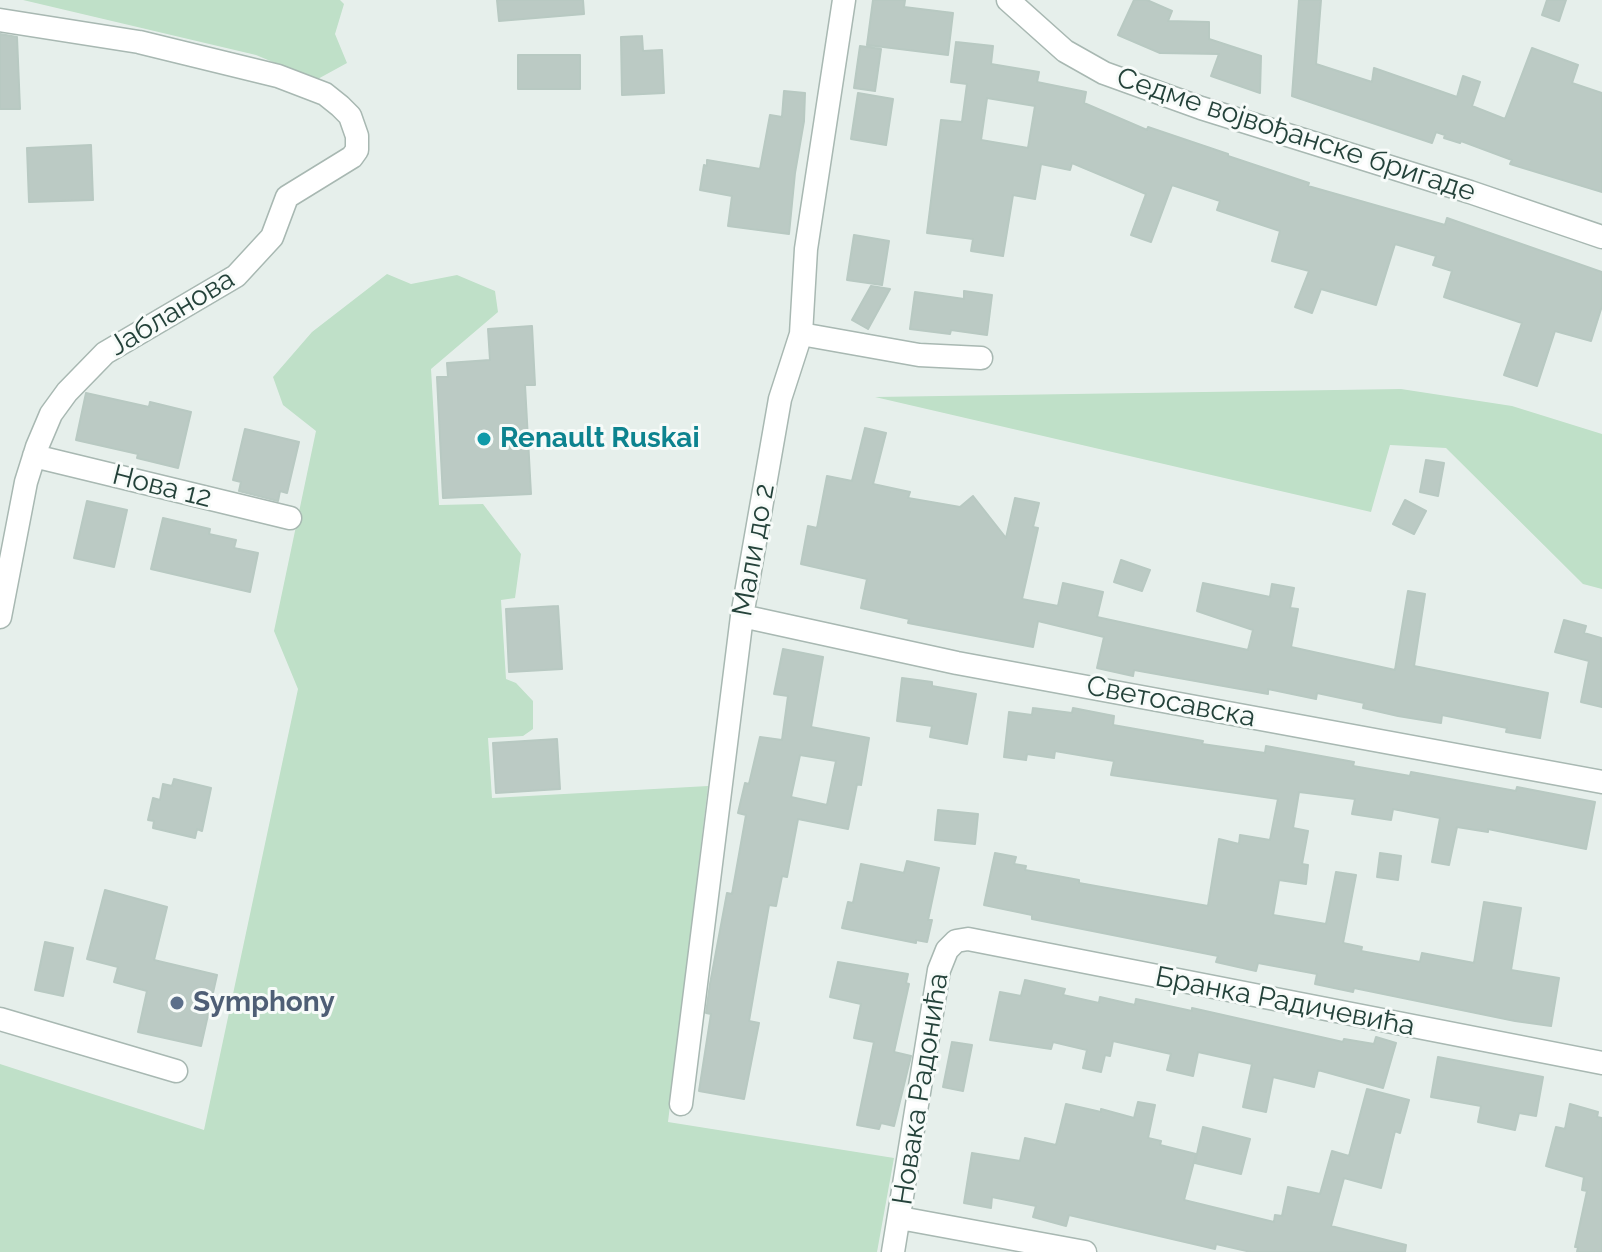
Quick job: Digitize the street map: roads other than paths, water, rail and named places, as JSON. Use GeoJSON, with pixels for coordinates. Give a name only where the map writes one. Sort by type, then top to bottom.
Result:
{"type":"FeatureCollection","features":[{"type":"Feature","properties":{"kind":"street","name":"Мали до 2"},"geometry":{"type":"LineString","coordinates":[[681,1104],[742,616],[780,399],[801,334],[806,249],[844,0]]}},
{"type":"Feature","properties":{"kind":"street","name":"Седме војвођанске бригаде"},"geometry":{"type":"LineString","coordinates":[[1008,0],[1065,51],[1104,73],[1201,108],[1470,192],[1602,237]]}},
{"type":"Feature","properties":{"kind":"street","name":"Јабланова"},"geometry":{"type":"LineString","coordinates":[[0,20],[139,42],[278,76],[325,94],[350,116],[357,136],[357,150],[352,157],[287,197],[272,237],[236,276],[105,353],[67,392],[51,414],[26,482],[0,617]]}},
{"type":"Feature","properties":{"kind":"street"},"geometry":{"type":"LineString","coordinates":[[801,334],[919,355],[981,358]]}},
{"type":"Feature","properties":{"kind":"street","name":"Нова 12"},"geometry":{"type":"LineString","coordinates":[[34,456],[290,518]]}},
{"type":"Feature","properties":{"kind":"street","name":"Светосавска"},"geometry":{"type":"LineString","coordinates":[[742,616],[957,663],[1602,782]]}},
{"type":"Feature","properties":{"kind":"street","name":"Бранка Радичевића"},"geometry":{"type":"LineString","coordinates":[[968,939],[1602,1063]]}},
{"type":"Feature","properties":{"kind":"street","name":"Новака Радонића"},"geometry":{"type":"LineString","coordinates":[[893,1252],[939,970],[947,950],[956,941],[968,939]]}},
{"type":"Feature","properties":{"kind":"street"},"geometry":{"type":"LineString","coordinates":[[0,1019],[176,1071]]}},
{"type":"Feature","properties":{"kind":"street"},"geometry":{"type":"LineString","coordinates":[[900,1218],[1085,1252]]}},
{"type":"Feature","properties":{"kind":"place","name":"Renault Ruskai"},"geometry":{"type":"Point","coordinates":[484,439]}},
{"type":"Feature","properties":{"kind":"place","name":"Symphony"},"geometry":{"type":"Point","coordinates":[177,1003]}}]}
